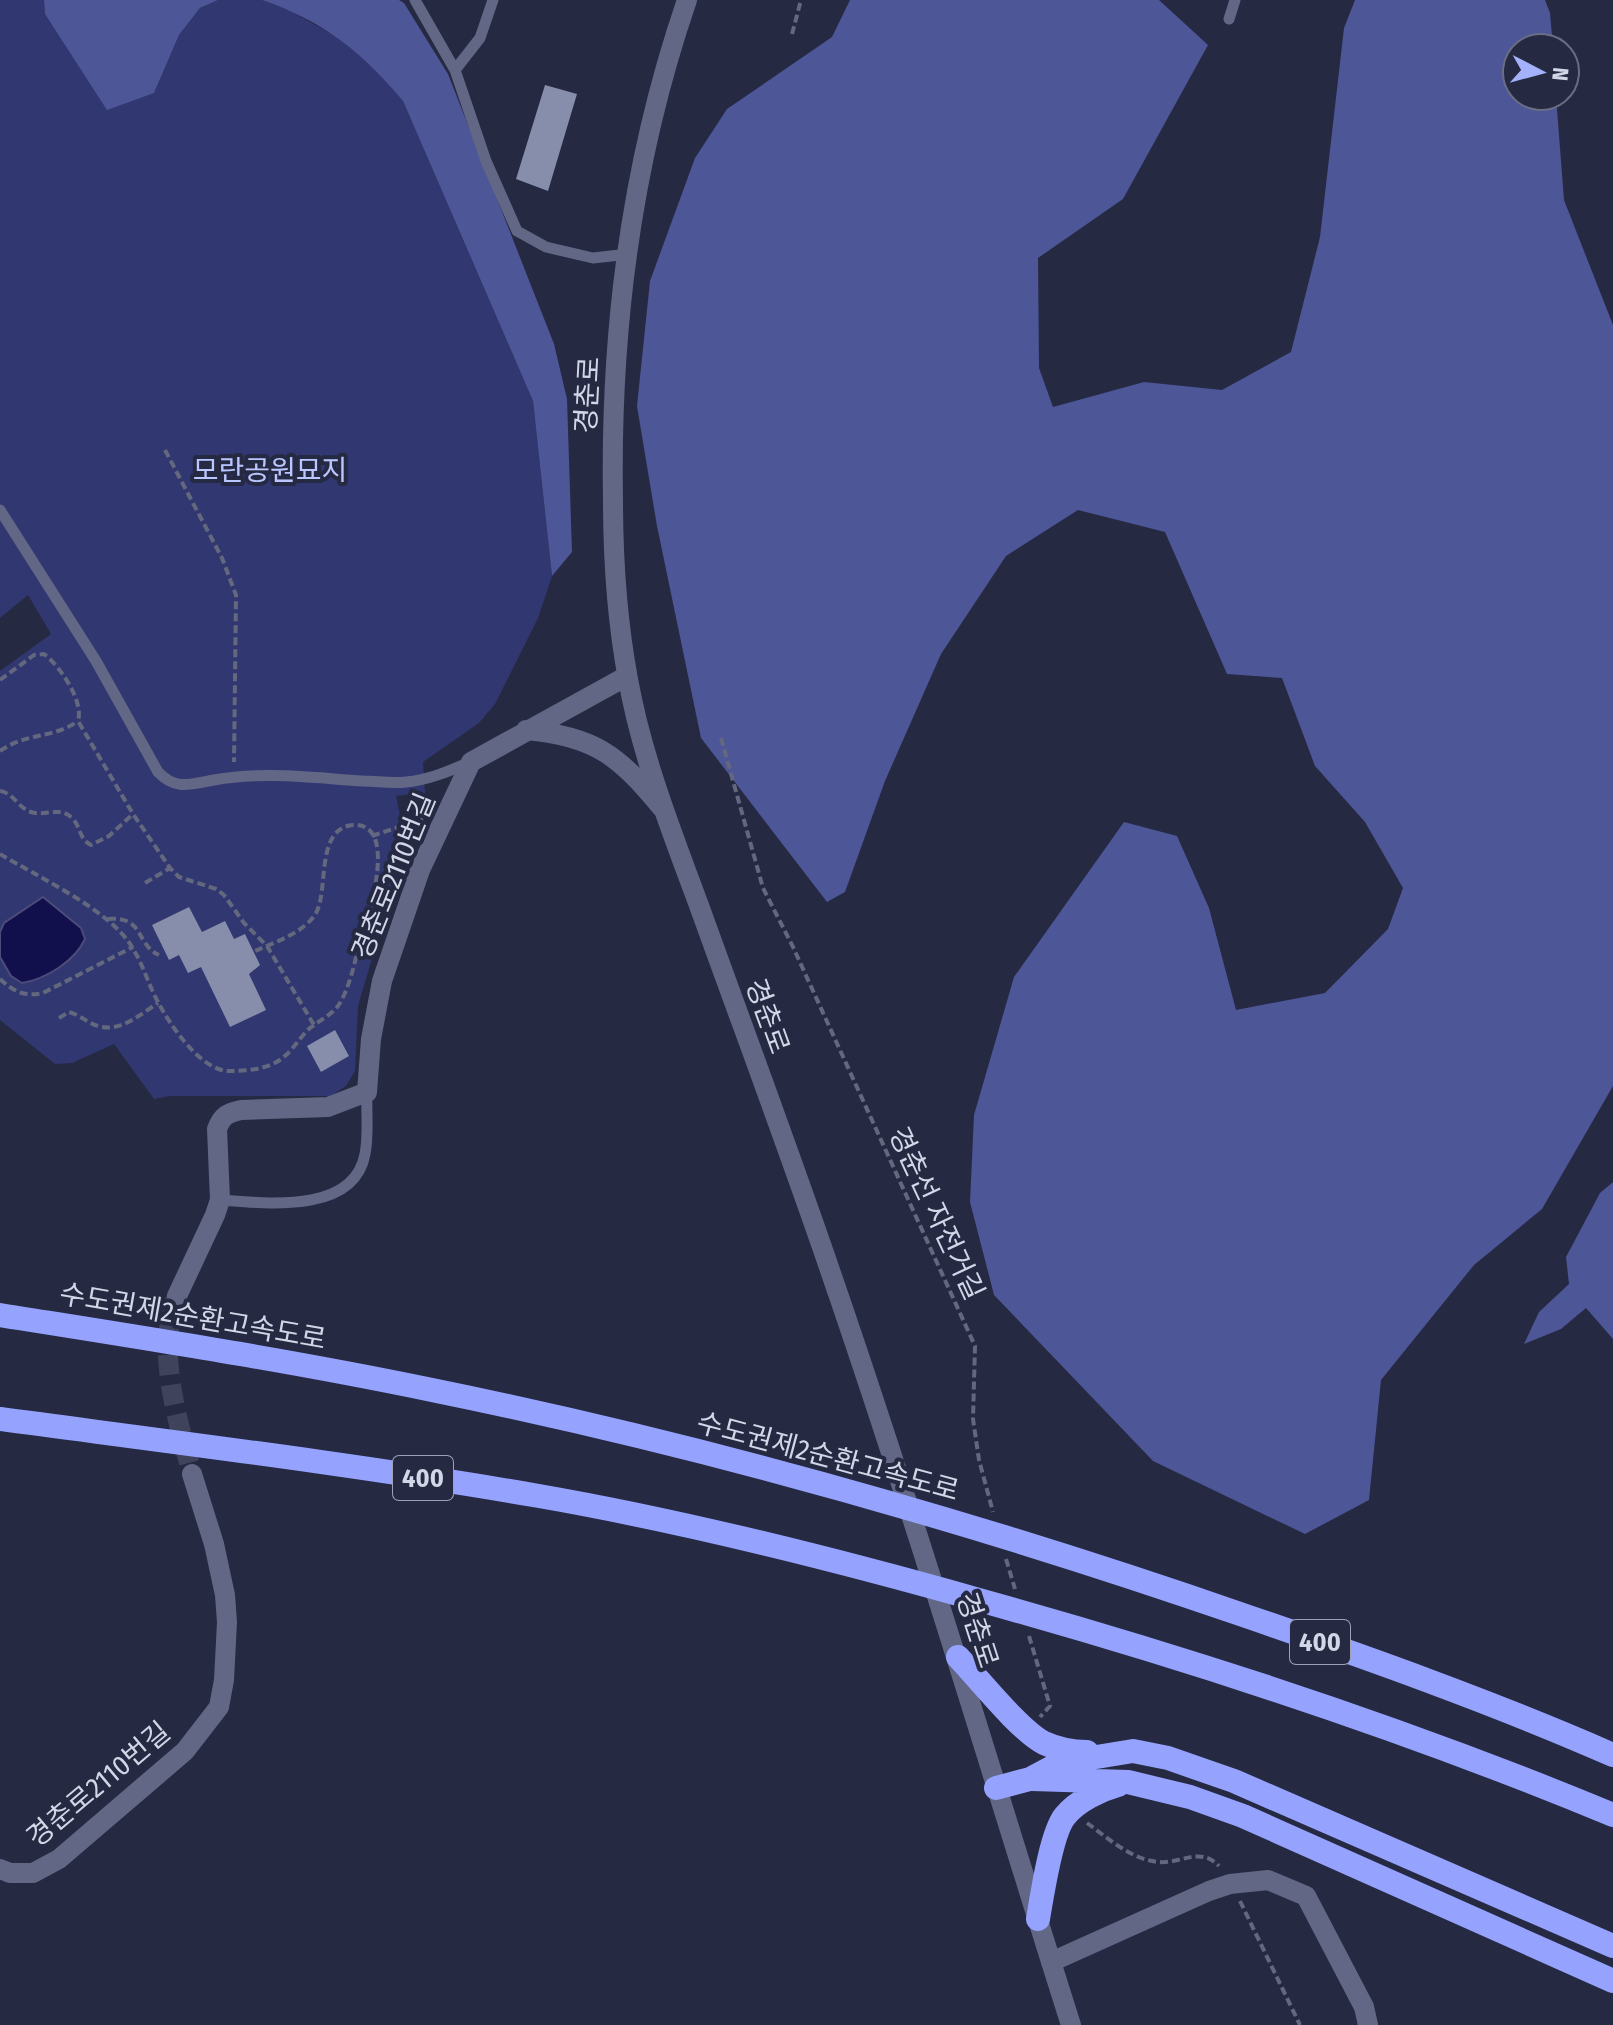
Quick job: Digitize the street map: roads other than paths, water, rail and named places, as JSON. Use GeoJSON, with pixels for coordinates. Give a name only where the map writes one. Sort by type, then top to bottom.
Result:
{"type":"FeatureCollection","features":[{"type":"Feature","properties":{"kind":"highway","name":"수도권제2순환고속도로"},"geometry":{"type":"LineString","coordinates":[[0,1315],[226,1350],[433,1390],[609,1429],[816,1481],[1014,1550],[1356,1654],[1526,1717],[1613,1755]]}},
{"type":"Feature","properties":{"kind":"highway","name":"400"},"geometry":{"type":"LineString","coordinates":[[0,1419],[261,1452],[540,1496],[842,1561],[1271,1686],[1355,1715],[1613,1815]]}},
{"type":"Feature","properties":{"kind":"highway"},"geometry":{"type":"LineString","coordinates":[[958,1657],[1028,1732],[1043,1742],[1071,1752],[1133,1751],[1168,1758],[1234,1781],[1613,1946]]}},
{"type":"Feature","properties":{"kind":"highway"},"geometry":{"type":"LineString","coordinates":[[996,1788],[1030,1779],[1060,1763],[1133,1751]]}},
{"type":"Feature","properties":{"kind":"highway"},"geometry":{"type":"LineString","coordinates":[[1030,1779],[1128,1782],[1190,1797],[1243,1816],[1613,1981]]}},
{"type":"Feature","properties":{"kind":"highway"},"geometry":{"type":"LineString","coordinates":[[1038,1919],[1046,1872],[1064,1817],[1099,1790],[1128,1782]]}},
{"type":"Feature","properties":{"kind":"highway"},"geometry":{"type":"LineString","coordinates":[[1581,1802],[1613,1822]]}},
{"type":"Feature","properties":{"kind":"street","name":"경춘로"},"geometry":{"type":"LineString","coordinates":[[687,0],[645,144],[618,333],[612,426],[614,571],[627,676],[665,812],[832,1275],[958,1657],[1071,2025]]}},
{"type":"Feature","properties":{"kind":"street"},"geometry":{"type":"LineString","coordinates":[[471,762],[627,676]]}},
{"type":"Feature","properties":{"kind":"street"},"geometry":{"type":"LineString","coordinates":[[526,730],[564,734],[603,750],[641,783],[665,812]]}},
{"type":"Feature","properties":{"kind":"street","name":"경춘로2110번길"},"geometry":{"type":"LineString","coordinates":[[367,1092],[371,1039],[382,981],[407,901],[471,762]]}},
{"type":"Feature","properties":{"kind":"street"},"geometry":{"type":"LineString","coordinates":[[177,1296],[220,1200],[217,1129],[221,1118],[241,1110],[328,1107],[367,1092]]}},
{"type":"Feature","properties":{"kind":"street","name":"경춘로2110번길"},"geometry":{"type":"LineString","coordinates":[[0,1869],[10,1873],[33,1873],[59,1859],[185,1751],[219,1707],[225,1666],[225,1595],[214,1544],[192,1474]]}},
{"type":"Feature","properties":{"kind":"street"},"geometry":{"type":"LineString","coordinates":[[1051,1962],[1230,1884],[1268,1880],[1306,1896],[1364,2007],[1368,2025]]}},
{"type":"Feature","properties":{"kind":"lane"},"geometry":{"type":"LineString","coordinates":[[415,0],[455,70],[486,161],[517,231],[546,247],[593,258],[629,254]]}},
{"type":"Feature","properties":{"kind":"lane"},"geometry":{"type":"LineString","coordinates":[[455,70],[480,38],[493,0]]}},
{"type":"Feature","properties":{"kind":"lane"},"geometry":{"type":"LineString","coordinates":[[1229,19],[1235,0]]}},
{"type":"Feature","properties":{"kind":"lane"},"geometry":{"type":"LineString","coordinates":[[0,510],[96,661],[166,781],[177,786],[189,786],[234,777],[277,776],[402,783],[440,775],[471,762]]}},
{"type":"Feature","properties":{"kind":"lane"},"geometry":{"type":"LineString","coordinates":[[220,1200],[295,1203],[314,1200],[342,1188],[360,1169],[365,1154],[367,1092]]}},
{"type":"Feature","properties":{"kind":"tunnel"},"geometry":{"type":"LineString","coordinates":[[177,1296],[171,1317],[168,1362],[175,1408],[192,1474]]}},
{"type":"Feature","properties":{"kind":"park label","name":"모란공원묘지"},"geometry":{"type":"Point","coordinates":[270,470]}}]}
